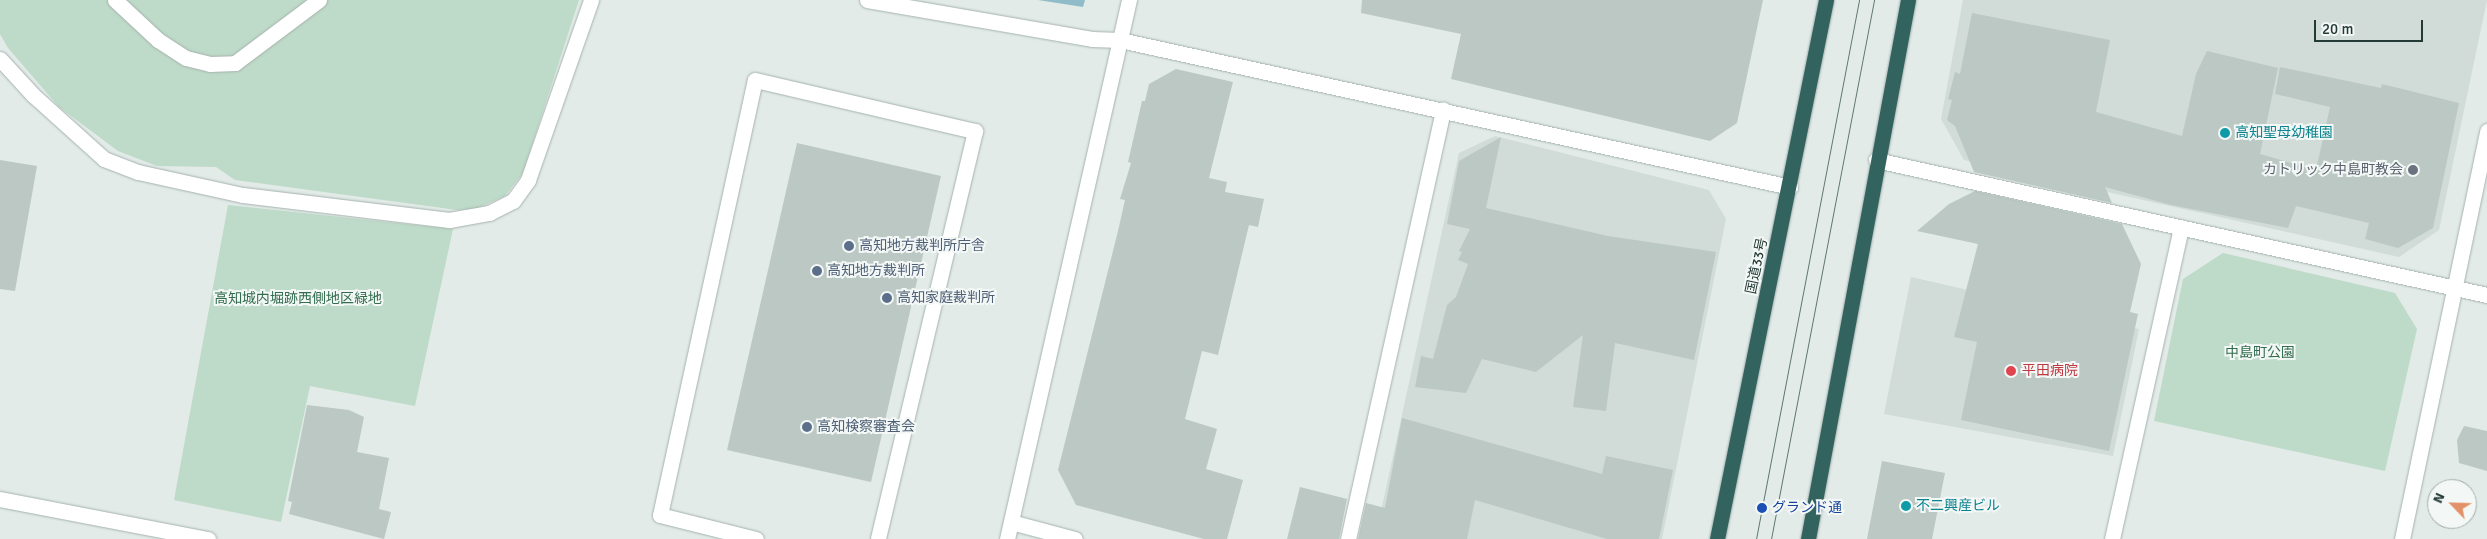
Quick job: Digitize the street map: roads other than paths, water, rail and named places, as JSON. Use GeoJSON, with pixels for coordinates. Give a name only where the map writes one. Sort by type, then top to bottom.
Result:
{"type":"FeatureCollection","features":[{"type":"Feature","properties":{"kind":"highway","name":"国道33号"},"geometry":{"type":"LineString","coordinates":[[1717,539],[1790,187],[1826,0]]}},
{"type":"Feature","properties":{"kind":"highway"},"geometry":{"type":"LineString","coordinates":[[1808,539],[1876,160],[1908,0]]}},
{"type":"Feature","properties":{"kind":"street"},"geometry":{"type":"LineString","coordinates":[[114,0],[158,40],[186,58],[210,64],[235,63],[319,0]]}},
{"type":"Feature","properties":{"kind":"street"},"geometry":{"type":"LineString","coordinates":[[0,59],[33,95],[104,159],[138,172],[243,194],[449,220],[489,212],[513,201],[528,180],[591,0]]}},
{"type":"Feature","properties":{"kind":"street"},"geometry":{"type":"LineString","coordinates":[[867,0],[1078,36],[1120,40],[1443,109],[1790,187]]}},
{"type":"Feature","properties":{"kind":"street"},"geometry":{"type":"LineString","coordinates":[[1007,539],[1129,0]]}},
{"type":"Feature","properties":{"kind":"street"},"geometry":{"type":"LineString","coordinates":[[756,539],[660,515],[756,80],[974,131],[878,539]]}},
{"type":"Feature","properties":{"kind":"street"},"geometry":{"type":"LineString","coordinates":[[1348,539],[1443,109]]}},
{"type":"Feature","properties":{"kind":"street"},"geometry":{"type":"LineString","coordinates":[[2402,539],[2487,131]]}},
{"type":"Feature","properties":{"kind":"street"},"geometry":{"type":"LineString","coordinates":[[1876,160],[2487,295]]}},
{"type":"Feature","properties":{"kind":"street"},"geometry":{"type":"LineString","coordinates":[[2112,539],[2181,228]]}},
{"type":"Feature","properties":{"kind":"street"},"geometry":{"type":"LineString","coordinates":[[0,498],[208,539]]}},
{"type":"Feature","properties":{"kind":"street"},"geometry":{"type":"LineString","coordinates":[[1011,522],[1075,539]]}},
{"type":"Feature","properties":{"kind":"water"},"geometry":{"type":"Polygon","coordinates":[[[1038,0],[1085,0],[1083,7],[1038,0]]]}},
{"type":"Feature","properties":{"kind":"tram line"},"geometry":{"type":"LineString","coordinates":[[1756,539],[1859,0]]}},
{"type":"Feature","properties":{"kind":"tram line"},"geometry":{"type":"LineString","coordinates":[[1771,539],[1874,0]]}},
{"type":"Feature","properties":{"kind":"place","name":"高知聖母幼稚園"},"geometry":{"type":"Point","coordinates":[2225,133]}},
{"type":"Feature","properties":{"kind":"place","name":"カトリック中島町教会"},"geometry":{"type":"Point","coordinates":[2413,170]}},
{"type":"Feature","properties":{"kind":"place","name":"高知地方裁判所庁舎"},"geometry":{"type":"Point","coordinates":[849,246]}},
{"type":"Feature","properties":{"kind":"place","name":"高知地方裁判所"},"geometry":{"type":"Point","coordinates":[817,271]}},
{"type":"Feature","properties":{"kind":"place","name":"高知家庭裁判所"},"geometry":{"type":"Point","coordinates":[887,298]}},
{"type":"Feature","properties":{"kind":"place","name":"平田病院"},"geometry":{"type":"Point","coordinates":[2011,371]}},
{"type":"Feature","properties":{"kind":"place","name":"高知検察審査会"},"geometry":{"type":"Point","coordinates":[807,427]}},
{"type":"Feature","properties":{"kind":"place","name":"不二興産ビル"},"geometry":{"type":"Point","coordinates":[1906,506]}},
{"type":"Feature","properties":{"kind":"place","name":"グランド通"},"geometry":{"type":"Point","coordinates":[1762,508]}},
{"type":"Feature","properties":{"kind":"park label","name":"高知城内堀跡西側地区緑地"},"geometry":{"type":"Point","coordinates":[298,299]}},
{"type":"Feature","properties":{"kind":"park label","name":"中島町公園"},"geometry":{"type":"Point","coordinates":[2260,353]}}]}
